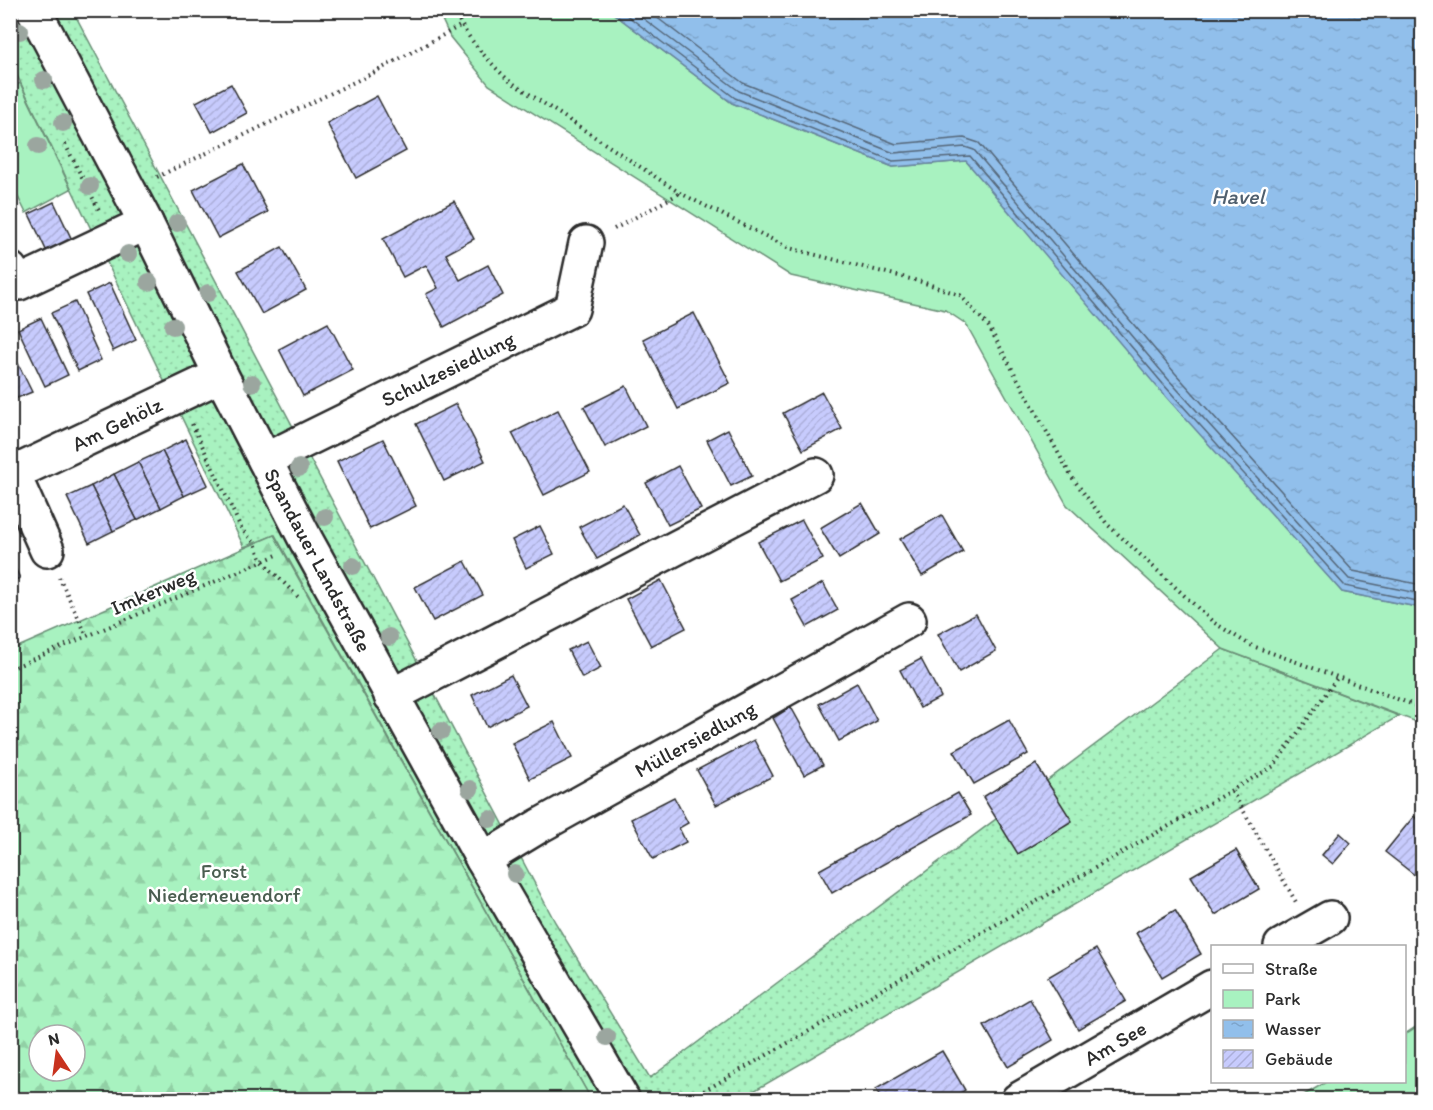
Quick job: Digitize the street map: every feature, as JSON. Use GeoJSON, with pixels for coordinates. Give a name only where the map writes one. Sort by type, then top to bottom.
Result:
{"type":"FeatureCollection","features":[{"type":"Feature","properties":{"kind":"main road","name":"Spandauer Landstraße"},"geometry":{"type":"LineString","coordinates":[[34,10],[146,223],[220,375],[391,696],[622,1100]]}},
{"type":"Feature","properties":{"kind":"main road"},"geometry":{"type":"LineString","coordinates":[[10,270],[19,283],[146,223]]}},
{"type":"Feature","properties":{"kind":"main road","name":"Schulzesiedlung"},"geometry":{"type":"LineString","coordinates":[[265,460],[572,309],[586,243]]}},
{"type":"Feature","properties":{"kind":"main road","name":"Am Gehölz"},"geometry":{"type":"LineString","coordinates":[[47,550],[12,474],[220,375]]}},
{"type":"Feature","properties":{"kind":"main road"},"geometry":{"type":"LineString","coordinates":[[391,696],[816,475]]}},
{"type":"Feature","properties":{"kind":"main road","name":"Müllersiedlung"},"geometry":{"type":"LineString","coordinates":[[483,860],[538,826],[909,620]]}},
{"type":"Feature","properties":{"kind":"main road"},"geometry":{"type":"LineString","coordinates":[[1283,945],[1321,924]]}},
{"type":"Feature","properties":{"kind":"main road","name":"Am See"},"geometry":{"type":"LineString","coordinates":[[1018,1100],[1211,988]]}},
{"type":"Feature","properties":{"kind":"path"},"geometry":{"type":"LineString","coordinates":[[454,10],[460,26],[484,56],[508,80],[680,194],[789,248],[922,282],[960,295],[989,327],[1071,476],[1107,524],[1213,622],[1250,645],[1422,708]]}},
{"type":"Feature","properties":{"kind":"path"},"geometry":{"type":"LineString","coordinates":[[157,177],[373,73],[460,26]]}},
{"type":"Feature","properties":{"kind":"path"},"geometry":{"type":"LineString","coordinates":[[152,168],[161,186]]}},
{"type":"Feature","properties":{"kind":"path"},"geometry":{"type":"LineString","coordinates":[[586,243],[680,194]]}},
{"type":"Feature","properties":{"kind":"path","name":"Imkerweg"},"geometry":{"type":"LineString","coordinates":[[10,669],[308,542]]}},
{"type":"Feature","properties":{"kind":"path"},"geometry":{"type":"LineString","coordinates":[[47,550],[87,636]]}},
{"type":"Feature","properties":{"kind":"path"},"geometry":{"type":"LineString","coordinates":[[688,1100],[1274,766],[1338,678]]}},
{"type":"Feature","properties":{"kind":"path"},"geometry":{"type":"LineString","coordinates":[[1232,791],[1321,924]]}},
{"type":"Feature","properties":{"kind":"green space"},"geometry":{"type":"Polygon","coordinates":[[[11,11],[73,11],[555,922],[650,1078],[1223,649],[1399,716],[740,1099],[591,1099],[275,535],[244,547],[11,63],[11,11]]]}},
{"type":"Feature","properties":{"kind":"green space"},"geometry":{"type":"Polygon","coordinates":[[[438,11],[610,11],[732,103],[893,167],[966,161],[1342,592],[1422,608],[1422,724],[1223,649],[1067,505],[966,324],[945,310],[791,276],[489,85],[450,37],[438,11]]]}},
{"type":"Feature","properties":{"kind":"green space"},"geometry":{"type":"Polygon","coordinates":[[[20,83],[71,189],[26,213],[11,183],[11,88],[20,83]]]}},
{"type":"Feature","properties":{"kind":"green space","name":"Forst Niederneuendorf"},"geometry":{"type":"Polygon","coordinates":[[[274,535],[591,1099],[11,1099],[11,650],[274,535]]]}},
{"type":"Feature","properties":{"kind":"green space"},"geometry":{"type":"Polygon","coordinates":[[[1422,1023],[1422,1099],[1297,1099],[1324,1083],[1406,1083],[1406,1033],[1422,1023]]]}},
{"type":"Feature","properties":{"kind":"water","name":"Havel"},"geometry":{"type":"Polygon","coordinates":[[[610,11],[1422,11],[1422,608],[1342,592],[1158,388],[966,161],[893,167],[732,103],[610,11]]]}},
{"type":"Feature","properties":{"kind":"building"},"geometry":{"type":"Polygon","coordinates":[[[231,84],[247,113],[212,132],[196,102],[231,84]]]}},
{"type":"Feature","properties":{"kind":"building"},"geometry":{"type":"Polygon","coordinates":[[[377,96],[406,151],[356,178],[327,123],[377,96]]]}},
{"type":"Feature","properties":{"kind":"building"},"geometry":{"type":"Polygon","coordinates":[[[243,164],[268,212],[218,238],[193,190],[243,164]]]}},
{"type":"Feature","properties":{"kind":"building"},"geometry":{"type":"Polygon","coordinates":[[[454,201],[474,239],[446,254],[460,280],[488,265],[503,295],[444,327],[426,294],[438,288],[426,265],[403,277],[383,239],[454,201]]]}},
{"type":"Feature","properties":{"kind":"building"},"geometry":{"type":"Polygon","coordinates":[[[54,202],[73,242],[48,254],[29,214],[54,202]]]}},
{"type":"Feature","properties":{"kind":"building"},"geometry":{"type":"Polygon","coordinates":[[[282,247],[306,290],[262,314],[238,271],[282,247]]]}},
{"type":"Feature","properties":{"kind":"building"},"geometry":{"type":"Polygon","coordinates":[[[110,283],[136,340],[113,351],[86,294],[110,283]]]}},
{"type":"Feature","properties":{"kind":"building"},"geometry":{"type":"Polygon","coordinates":[[[75,302],[101,360],[78,371],[51,313],[75,302]]]}},
{"type":"Feature","properties":{"kind":"building"},"geometry":{"type":"Polygon","coordinates":[[[694,313],[730,383],[678,409],[643,339],[694,313]]]}},
{"type":"Feature","properties":{"kind":"building"},"geometry":{"type":"Polygon","coordinates":[[[41,318],[68,375],[45,386],[18,329],[41,318]]]}},
{"type":"Feature","properties":{"kind":"building"},"geometry":{"type":"Polygon","coordinates":[[[328,323],[353,370],[303,396],[279,349],[328,323]]]}},
{"type":"Feature","properties":{"kind":"building"},"geometry":{"type":"Polygon","coordinates":[[[10,347],[32,392],[10,401],[10,347]]]}},
{"type":"Feature","properties":{"kind":"building"},"geometry":{"type":"Polygon","coordinates":[[[626,386],[646,426],[605,447],[584,407],[626,386]]]}},
{"type":"Feature","properties":{"kind":"building"},"geometry":{"type":"Polygon","coordinates":[[[822,392],[842,429],[803,450],[783,413],[822,392]]]}},
{"type":"Feature","properties":{"kind":"building"},"geometry":{"type":"Polygon","coordinates":[[[456,404],[485,461],[444,481],[416,424],[456,404]]]}},
{"type":"Feature","properties":{"kind":"building"},"geometry":{"type":"Polygon","coordinates":[[[558,410],[590,472],[544,495],[512,433],[558,410]]]}},
{"type":"Feature","properties":{"kind":"building"},"geometry":{"type":"Polygon","coordinates":[[[728,429],[752,476],[731,486],[707,440],[728,429]]]}},
{"type":"Feature","properties":{"kind":"building"},"geometry":{"type":"Polygon","coordinates":[[[186,439],[208,485],[184,496],[162,451],[186,439]]]}},
{"type":"Feature","properties":{"kind":"building"},"geometry":{"type":"Polygon","coordinates":[[[383,439],[416,506],[370,529],[337,461],[383,439]]]}},
{"type":"Feature","properties":{"kind":"building"},"geometry":{"type":"Polygon","coordinates":[[[162,451],[184,496],[161,508],[138,462],[162,451]]]}},
{"type":"Feature","properties":{"kind":"building"},"geometry":{"type":"Polygon","coordinates":[[[138,462],[161,508],[137,520],[114,474],[138,462]]]}},
{"type":"Feature","properties":{"kind":"building"},"geometry":{"type":"Polygon","coordinates":[[[678,466],[701,509],[668,525],[646,483],[678,466]]]}},
{"type":"Feature","properties":{"kind":"building"},"geometry":{"type":"Polygon","coordinates":[[[114,474],[137,520],[113,531],[91,486],[114,474]]]}},
{"type":"Feature","properties":{"kind":"building"},"geometry":{"type":"Polygon","coordinates":[[[91,486],[113,531],[89,543],[67,497],[91,486]]]}},
{"type":"Feature","properties":{"kind":"building"},"geometry":{"type":"Polygon","coordinates":[[[862,503],[880,534],[839,559],[820,528],[862,503]]]}},
{"type":"Feature","properties":{"kind":"building"},"geometry":{"type":"Polygon","coordinates":[[[623,504],[640,535],[597,559],[579,527],[623,504]]]}},
{"type":"Feature","properties":{"kind":"building"},"geometry":{"type":"Polygon","coordinates":[[[942,515],[963,552],[922,576],[900,539],[942,515]]]}},
{"type":"Feature","properties":{"kind":"building"},"geometry":{"type":"Polygon","coordinates":[[[802,520],[823,559],[779,581],[758,542],[802,520]]]}},
{"type":"Feature","properties":{"kind":"building"},"geometry":{"type":"Polygon","coordinates":[[[540,526],[554,554],[526,568],[512,540],[540,526]]]}},
{"type":"Feature","properties":{"kind":"building"},"geometry":{"type":"Polygon","coordinates":[[[10,558],[20,578],[10,582],[10,558]]]}},
{"type":"Feature","properties":{"kind":"building"},"geometry":{"type":"Polygon","coordinates":[[[465,561],[483,595],[433,621],[415,587],[465,561]]]}},
{"type":"Feature","properties":{"kind":"building"},"geometry":{"type":"Polygon","coordinates":[[[661,580],[686,628],[651,646],[626,599],[661,580]]]}},
{"type":"Feature","properties":{"kind":"building"},"geometry":{"type":"Polygon","coordinates":[[[823,583],[838,610],[807,627],[792,600],[823,583]]]}},
{"type":"Feature","properties":{"kind":"building"},"geometry":{"type":"Polygon","coordinates":[[[976,614],[996,651],[959,672],[938,634],[976,614]]]}},
{"type":"Feature","properties":{"kind":"building"},"geometry":{"type":"Polygon","coordinates":[[[587,641],[601,668],[582,678],[568,650],[587,641]]]}},
{"type":"Feature","properties":{"kind":"building"},"geometry":{"type":"Polygon","coordinates":[[[921,659],[941,697],[920,708],[900,670],[921,659]]]}},
{"type":"Feature","properties":{"kind":"building"},"geometry":{"type":"Polygon","coordinates":[[[511,675],[527,706],[487,727],[472,695],[511,675]]]}},
{"type":"Feature","properties":{"kind":"building"},"geometry":{"type":"Polygon","coordinates":[[[857,683],[877,721],[839,741],[819,704],[857,683]]]}},
{"type":"Feature","properties":{"kind":"building"},"geometry":{"type":"Polygon","coordinates":[[[791,707],[823,765],[804,775],[773,718],[791,707]]]}},
{"type":"Feature","properties":{"kind":"building"},"geometry":{"type":"Polygon","coordinates":[[[1009,720],[1028,754],[974,784],[954,751],[1009,720]]]}},
{"type":"Feature","properties":{"kind":"building"},"geometry":{"type":"Polygon","coordinates":[[[554,722],[572,758],[530,779],[512,743],[554,722]]]}},
{"type":"Feature","properties":{"kind":"building"},"geometry":{"type":"Polygon","coordinates":[[[754,740],[773,776],[716,805],[697,770],[754,740]]]}},
{"type":"Feature","properties":{"kind":"building"},"geometry":{"type":"Polygon","coordinates":[[[1036,764],[1072,821],[1018,854],[983,797],[1036,764]]]}},
{"type":"Feature","properties":{"kind":"building"},"geometry":{"type":"Polygon","coordinates":[[[958,793],[971,815],[832,893],[819,870],[958,793]]]}},
{"type":"Feature","properties":{"kind":"building"},"geometry":{"type":"Polygon","coordinates":[[[674,797],[688,823],[679,828],[686,842],[653,859],[631,819],[674,797]]]}},
{"type":"Feature","properties":{"kind":"building"},"geometry":{"type":"Polygon","coordinates":[[[1414,816],[1422,824],[1421,880],[1385,852],[1414,816]]]}},
{"type":"Feature","properties":{"kind":"building"},"geometry":{"type":"Polygon","coordinates":[[[1340,833],[1351,843],[1333,864],[1322,855],[1340,833]]]}},
{"type":"Feature","properties":{"kind":"building"},"geometry":{"type":"Polygon","coordinates":[[[1236,850],[1259,889],[1215,915],[1191,876],[1236,850]]]}},
{"type":"Feature","properties":{"kind":"building"},"geometry":{"type":"Polygon","coordinates":[[[1422,878],[1422,891],[1416,886],[1422,878]]]}},
{"type":"Feature","properties":{"kind":"building"},"geometry":{"type":"Polygon","coordinates":[[[1175,910],[1201,954],[1162,977],[1136,933],[1175,910]]]}},
{"type":"Feature","properties":{"kind":"building"},"geometry":{"type":"Polygon","coordinates":[[[1096,949],[1126,1001],[1078,1029],[1048,977],[1096,949]]]}},
{"type":"Feature","properties":{"kind":"building"},"geometry":{"type":"Polygon","coordinates":[[[1030,999],[1053,1040],[1008,1067],[984,1026],[1030,999]]]}},
{"type":"Feature","properties":{"kind":"building"},"geometry":{"type":"Polygon","coordinates":[[[942,1051],[965,1090],[950,1100],[882,1100],[876,1089],[942,1051]]]}}]}
